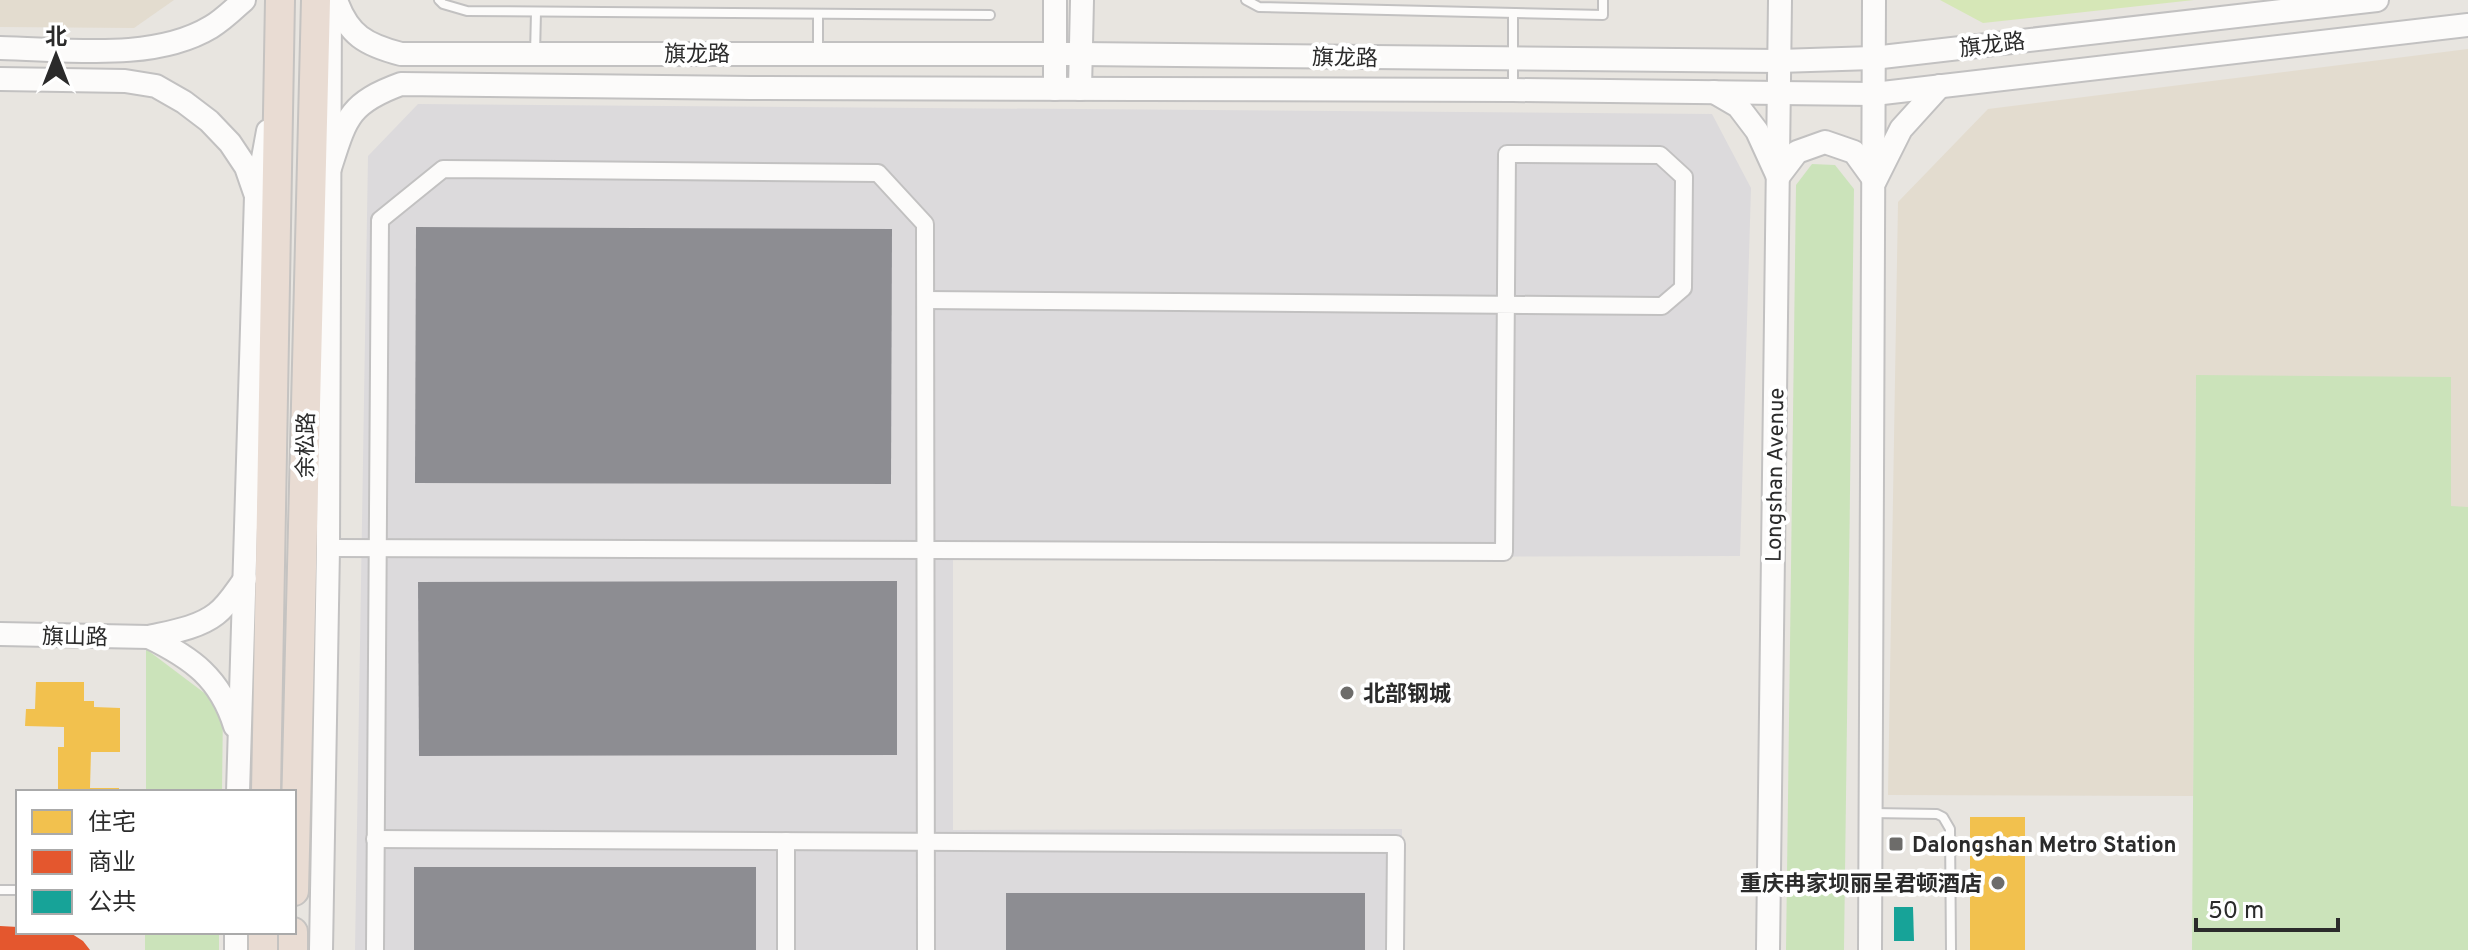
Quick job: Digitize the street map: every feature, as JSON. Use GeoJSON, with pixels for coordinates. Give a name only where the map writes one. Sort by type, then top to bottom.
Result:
{"type":"FeatureCollection","features":[{"type":"Feature","properties":{"kind":"highway","name":"余松路"},"geometry":{"type":"LineString","coordinates":[[266,790],[280,0]]}},
{"type":"Feature","properties":{"kind":"highway","name":"余松路"},"geometry":{"type":"LineString","coordinates":[[296,810],[316,0]]}},
{"type":"Feature","properties":{"kind":"main road"},"geometry":{"type":"LineString","coordinates":[[0,48],[124,51],[173,44],[211,27],[244,0]]}},
{"type":"Feature","properties":{"kind":"main road"},"geometry":{"type":"LineString","coordinates":[[321,950],[333,0]]}},
{"type":"Feature","properties":{"kind":"main road","name":"旗龙路"},"geometry":{"type":"LineString","coordinates":[[333,0],[356,35],[376,47],[401,54],[1081,54],[1779,61],[1873,58],[2377,0]]}},
{"type":"Feature","properties":{"kind":"main road"},"geometry":{"type":"LineString","coordinates":[[1055,0],[1055,89]]}},
{"type":"Feature","properties":{"kind":"main road"},"geometry":{"type":"LineString","coordinates":[[1080,89],[1082,0]]}},
{"type":"Feature","properties":{"kind":"main road","name":"Longshan Avenue"},"geometry":{"type":"LineString","coordinates":[[1768,950],[1780,0]]}},
{"type":"Feature","properties":{"kind":"main road"},"geometry":{"type":"LineString","coordinates":[[1870,950],[1874,0]]}},
{"type":"Feature","properties":{"kind":"main road"},"geometry":{"type":"LineString","coordinates":[[330,168],[344,124],[357,106],[376,93],[401,84],[1874,94],[2468,25]]}},
{"type":"Feature","properties":{"kind":"main road"},"geometry":{"type":"LineString","coordinates":[[238,790],[256,196],[278,78]]}},
{"type":"Feature","properties":{"kind":"main road"},"geometry":{"type":"LineString","coordinates":[[0,79],[125,81],[156,86],[196,112],[230,143],[246,167],[256,196]]}},
{"type":"Feature","properties":{"kind":"main road"},"geometry":{"type":"LineString","coordinates":[[1875,181],[1901,129],[1940,86]]}},
{"type":"Feature","properties":{"kind":"main road"},"geometry":{"type":"LineString","coordinates":[[1713,92],[1738,106],[1748,118],[1778,177],[1797,152],[1825,142],[1854,152],[1875,181]]}},
{"type":"Feature","properties":{"kind":"main road"},"geometry":{"type":"LineString","coordinates":[[149,637],[176,631],[216,615],[245,578]]}},
{"type":"Feature","properties":{"kind":"main road","name":"旗山路"},"geometry":{"type":"LineString","coordinates":[[0,634],[149,637]]}},
{"type":"Feature","properties":{"kind":"main road"},"geometry":{"type":"LineString","coordinates":[[149,637],[176,650],[216,684],[228,705],[239,739]]}},
{"type":"Feature","properties":{"kind":"street"},"geometry":{"type":"LineString","coordinates":[[328,548],[1504,552],[1506,304],[1507,154],[1660,155],[1684,177],[1683,288],[1662,306],[1506,304],[926,300]]}},
{"type":"Feature","properties":{"kind":"street"},"geometry":{"type":"LineString","coordinates":[[375,950],[380,220],[443,169],[878,173],[925,224],[926,950]]}},
{"type":"Feature","properties":{"kind":"street"},"geometry":{"type":"LineString","coordinates":[[375,839],[1396,844],[1395,950]]}},
{"type":"Feature","properties":{"kind":"street"},"geometry":{"type":"LineString","coordinates":[[786,841],[786,950]]}},
{"type":"Feature","properties":{"kind":"lane"},"geometry":{"type":"LineString","coordinates":[[439,0],[467,11],[990,15]]}},
{"type":"Feature","properties":{"kind":"lane"},"geometry":{"type":"LineString","coordinates":[[1246,0],[1259,7],[1513,15],[1603,15],[1603,0]]}},
{"type":"Feature","properties":{"kind":"lane"},"geometry":{"type":"LineString","coordinates":[[535,54],[536,12]]}},
{"type":"Feature","properties":{"kind":"lane"},"geometry":{"type":"LineString","coordinates":[[818,14],[818,53]]}},
{"type":"Feature","properties":{"kind":"lane"},"geometry":{"type":"LineString","coordinates":[[1513,15],[1513,90]]}},
{"type":"Feature","properties":{"kind":"lane"},"geometry":{"type":"LineString","coordinates":[[1871,813],[1937,814],[1948,823],[1951,950]]}},
{"type":"Feature","properties":{"kind":"shaded area"},"geometry":{"type":"Polygon","coordinates":[[[0,0],[174,0],[134,28],[0,27],[0,0]]]}},
{"type":"Feature","properties":{"kind":"shaded area"},"geometry":{"type":"Polygon","coordinates":[[[2468,49],[2468,507],[2451,507],[2196,375],[2193,796],[1888,795],[1898,202],[1988,109],[2468,49]]]}},
{"type":"Feature","properties":{"kind":"shaded area"},"geometry":{"type":"Polygon","coordinates":[[[418,104],[1712,114],[1751,188],[1740,556],[953,558],[953,830],[1402,829],[1401,950],[355,950],[368,156],[418,104]]]}},
{"type":"Feature","properties":{"kind":"green space"},"geometry":{"type":"Polygon","coordinates":[[[1940,0],[2194,0],[1983,23],[1940,0]]]}},
{"type":"Feature","properties":{"kind":"green space"},"geometry":{"type":"Polygon","coordinates":[[[1812,164],[1835,165],[1854,189],[1844,950],[1786,950],[1796,185],[1812,164]]]}},
{"type":"Feature","properties":{"kind":"green space"},"geometry":{"type":"Polygon","coordinates":[[[2196,375],[2451,377],[2451,506],[2468,507],[2468,950],[2192,950],[2196,375]]]}},
{"type":"Feature","properties":{"kind":"green space"},"geometry":{"type":"Polygon","coordinates":[[[146,649],[223,707],[222,790],[146,790],[146,649]]]}},
{"type":"Feature","properties":{"kind":"green space"},"geometry":{"type":"Polygon","coordinates":[[[145,934],[219,934],[219,950],[145,950],[145,934]]]}},
{"type":"Feature","properties":{"kind":"building: 住宅"},"geometry":{"type":"Polygon","coordinates":[[[36,682],[84,682],[84,701],[94,701],[94,707],[120,708],[120,752],[91,752],[90,788],[119,790],[58,790],[58,747],[64,747],[64,727],[25,726],[26,709],[35,709],[36,682]]]}},
{"type":"Feature","properties":{"kind":"building: 住宅","name":"重庆冉家坝丽呈君顿酒店"},"geometry":{"type":"Polygon","coordinates":[[[1970,817],[2025,817],[2025,950],[1970,950],[1970,817]]]}},
{"type":"Feature","properties":{"kind":"building: 商业"},"geometry":{"type":"Polygon","coordinates":[[[0,926],[16,927],[16,934],[72,934],[90,950],[0,950],[0,926]]]}},
{"type":"Feature","properties":{"kind":"building: 公共"},"geometry":{"type":"Polygon","coordinates":[[[1894,907],[1913,907],[1914,941],[1894,941],[1894,907]]]}},
{"type":"Feature","properties":{"kind":"building: 工业"},"geometry":{"type":"Polygon","coordinates":[[[416,227],[892,229],[891,484],[415,483],[416,227]]]}},
{"type":"Feature","properties":{"kind":"building: 工业"},"geometry":{"type":"Polygon","coordinates":[[[897,581],[897,755],[419,756],[418,582],[897,581]]]}},
{"type":"Feature","properties":{"kind":"building: 工业"},"geometry":{"type":"Polygon","coordinates":[[[414,867],[756,867],[756,950],[414,950],[414,867]]]}},
{"type":"Feature","properties":{"kind":"building: 工业"},"geometry":{"type":"Polygon","coordinates":[[[1006,893],[1365,893],[1365,950],[1006,950],[1006,893]]]}},
{"type":"Feature","properties":{"kind":"place","name":"北部钢城"},"geometry":{"type":"Point","coordinates":[1347,693]}},
{"type":"Feature","properties":{"kind":"place","name":"Dalongshan Metro Station"},"geometry":{"type":"Point","coordinates":[1896,844]}},
{"type":"Feature","properties":{"kind":"place","name":"重庆冉家坝丽呈君顿酒店"},"geometry":{"type":"Point","coordinates":[1998,883]}}]}
